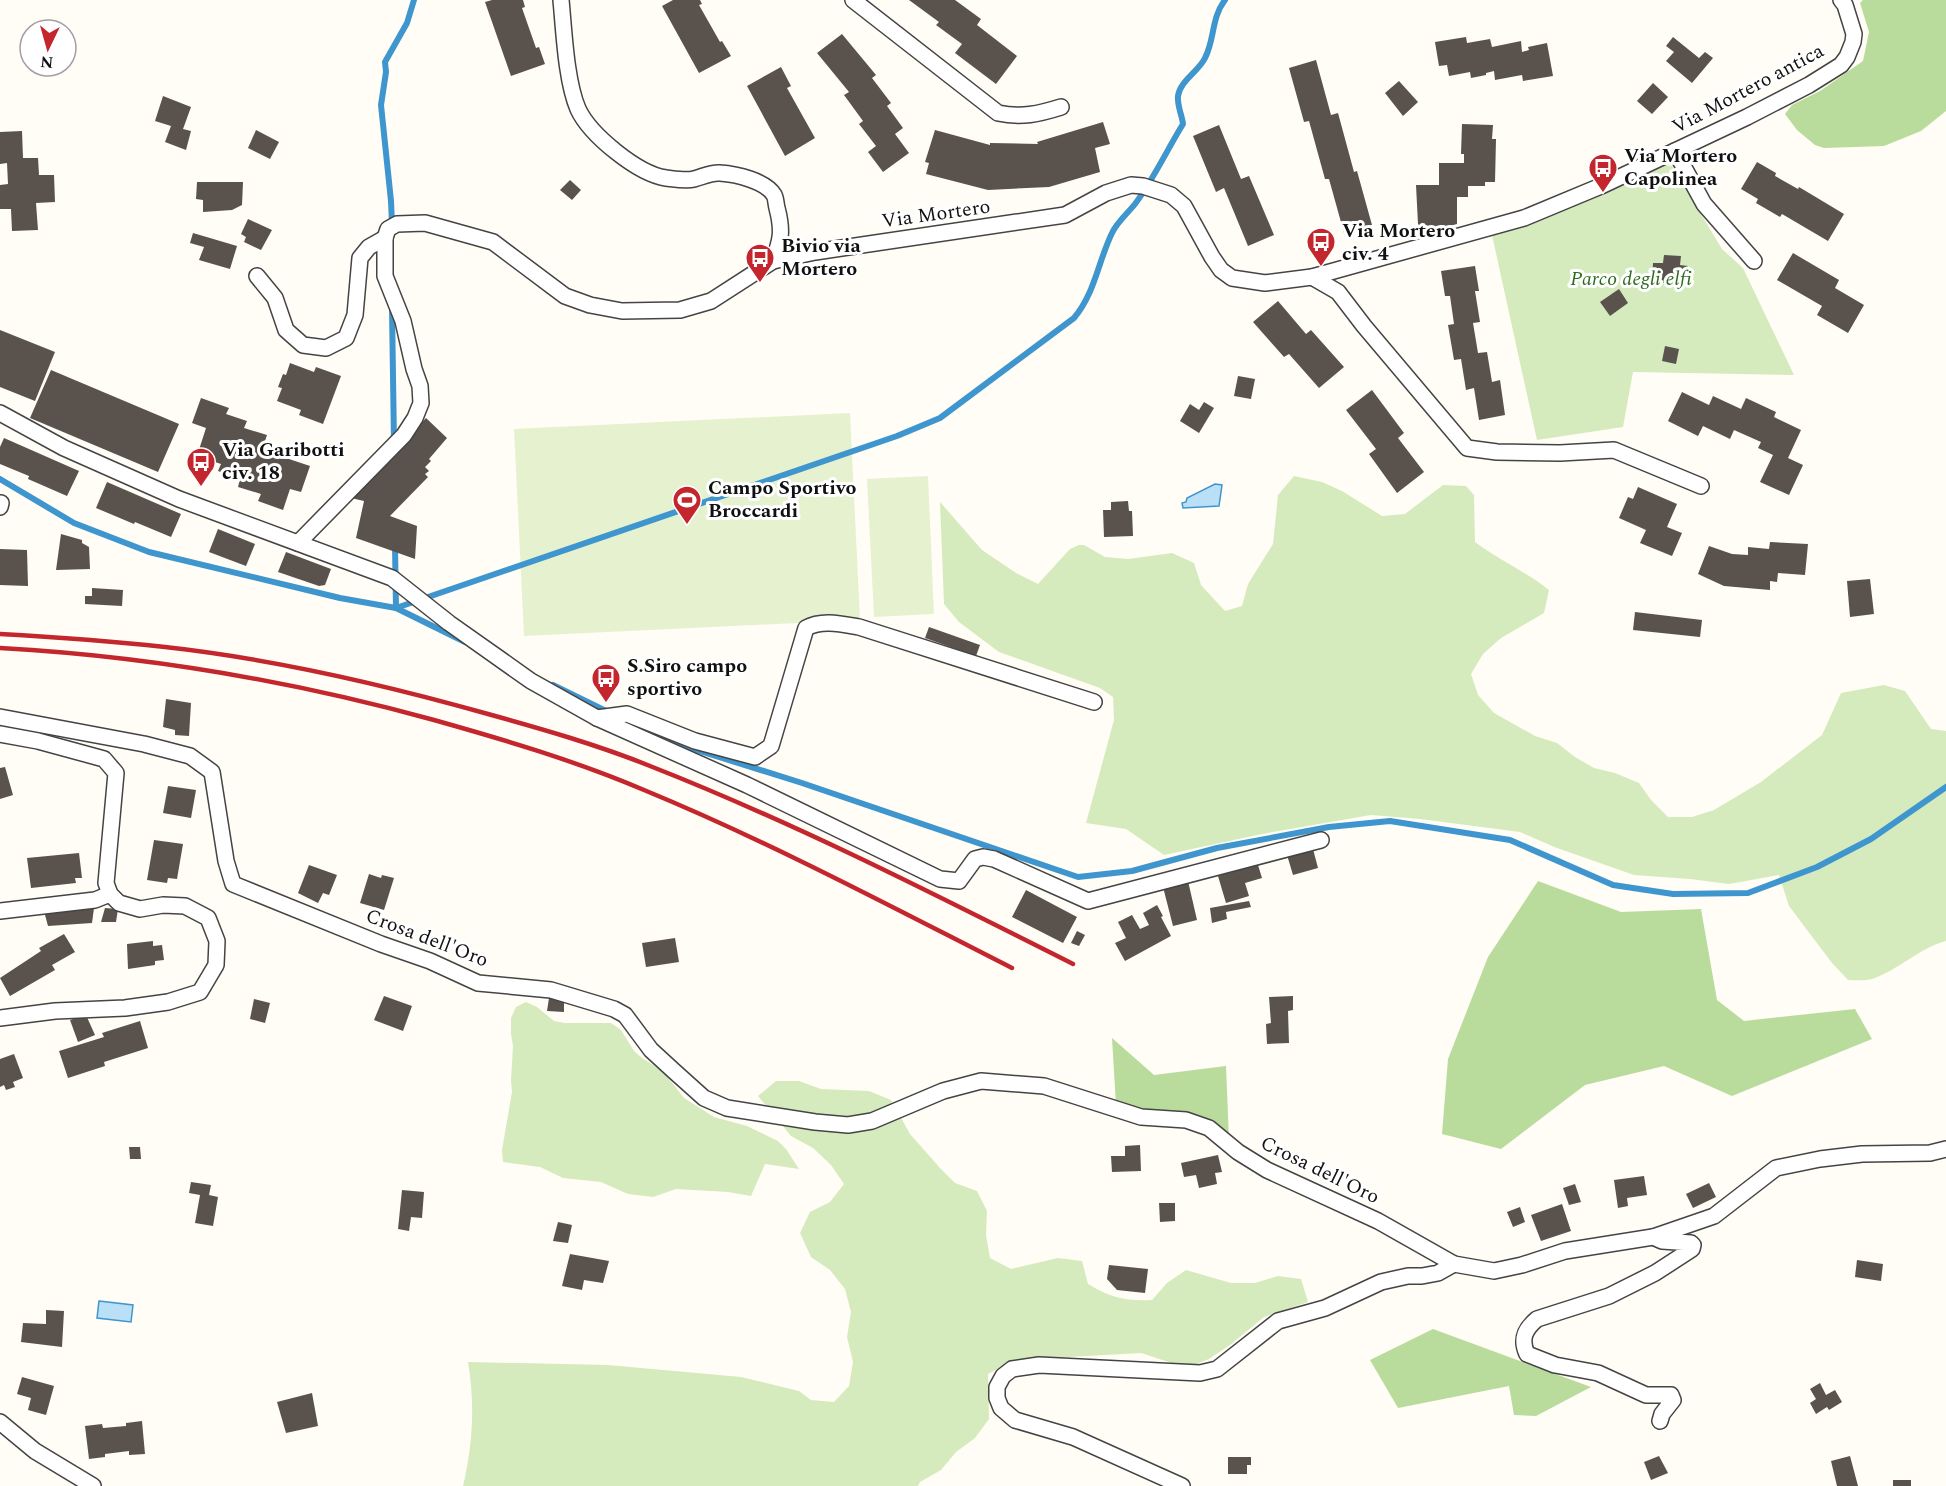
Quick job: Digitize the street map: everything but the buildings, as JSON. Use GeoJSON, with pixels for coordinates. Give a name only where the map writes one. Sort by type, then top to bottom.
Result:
{"type":"FeatureCollection","features":[{"type":"Feature","properties":{"kind":"street"},"geometry":{"type":"LineString","coordinates":[[561,0],[565,46],[573,93],[579,110],[596,133],[638,166],[663,178],[691,180],[719,172],[758,181],[774,195],[782,226],[780,242],[773,261]]}},
{"type":"Feature","properties":{"kind":"street"},"geometry":{"type":"LineString","coordinates":[[853,0],[998,113],[1016,117],[1038,114],[1061,107]]}},
{"type":"Feature","properties":{"kind":"street","name":"Via Mortero antica"},"geometry":{"type":"LineString","coordinates":[[1232,278],[1265,283],[1312,277],[1524,218],[1601,186],[1748,117],[1841,65],[1847,57],[1854,34],[1845,5],[1841,0]]}},
{"type":"Feature","properties":{"kind":"street"},"geometry":{"type":"LineString","coordinates":[[1675,151],[1704,204],[1754,261]]}},
{"type":"Feature","properties":{"kind":"street","name":"Via Mortero"},"geometry":{"type":"LineString","coordinates":[[257,276],[275,298],[286,330],[303,345],[326,348],[346,338],[355,315],[360,258],[369,247],[385,238],[388,230],[397,224],[425,223],[493,242],[565,296],[590,305],[622,311],[680,310],[711,301],[773,261],[815,252],[1065,215],[1106,194],[1131,186],[1143,186],[1171,195],[1184,206],[1212,257],[1221,270],[1232,278]]}},
{"type":"Feature","properties":{"kind":"street"},"geometry":{"type":"LineString","coordinates":[[298,543],[404,435],[421,403],[420,386],[403,321],[385,276],[385,238]]}},
{"type":"Feature","properties":{"kind":"street"},"geometry":{"type":"LineString","coordinates":[[1312,277],[1338,292],[1467,448],[1497,452],[1550,453],[1614,450],[1701,486]]}},
{"type":"Feature","properties":{"kind":"street"},"geometry":{"type":"LineString","coordinates":[[0,413],[64,448],[179,499],[392,578],[449,623],[531,681],[597,718],[747,785],[940,879],[960,881],[975,859],[983,857],[994,859],[1088,901],[1321,840]]}},
{"type":"Feature","properties":{"kind":"street"},"geometry":{"type":"LineString","coordinates":[[597,718],[627,714],[695,741],[755,756],[771,746],[806,628],[814,624],[837,623],[859,627],[1095,702]]}},
{"type":"Feature","properties":{"kind":"street","name":"Crosa dell'Oro"},"geometry":{"type":"LineString","coordinates":[[0,717],[144,744],[190,756],[212,772],[226,861],[233,884],[381,944],[430,961],[478,983],[551,990],[614,1009],[625,1015],[651,1050],[704,1098],[727,1108],[848,1125],[872,1121],[944,1091],[981,1081],[1044,1086],[1141,1117],[1186,1120],[1209,1128],[1238,1152],[1267,1170],[1378,1221],[1454,1264],[1494,1271],[1522,1265],[1565,1251],[1653,1237],[1714,1216],[1776,1168],[1820,1159],[1862,1154],[1929,1153],[1946,1149]]}},
{"type":"Feature","properties":{"kind":"street"},"geometry":{"type":"LineString","coordinates":[[0,734],[38,741],[104,759],[116,773],[106,883],[110,894],[119,903],[140,909],[163,905],[185,906],[208,918],[217,941],[216,965],[200,992],[168,1002],[125,1008],[55,1011],[0,1018]]}},
{"type":"Feature","properties":{"kind":"street"},"geometry":{"type":"LineString","coordinates":[[0,911],[95,900],[110,894]]}},
{"type":"Feature","properties":{"kind":"street"},"geometry":{"type":"LineString","coordinates":[[1653,1237],[1662,1241],[1691,1243],[1692,1249],[1655,1273],[1609,1296],[1537,1319],[1528,1326],[1523,1346],[1527,1354],[1546,1362],[1598,1373],[1646,1395],[1671,1395],[1673,1400],[1662,1414],[1660,1421]]}},
{"type":"Feature","properties":{"kind":"street"},"geometry":{"type":"LineString","coordinates":[[1182,1486],[1072,1437],[1015,1420],[1001,1408],[997,1398],[997,1387],[1003,1376],[1012,1369],[1039,1365],[1200,1373],[1218,1369],[1278,1321],[1325,1308],[1381,1282],[1438,1273],[1454,1264]]}},
{"type":"Feature","properties":{"kind":"street"},"geometry":{"type":"LineString","coordinates":[[0,1422],[35,1451],[93,1486]]}},
{"type":"Feature","properties":{"kind":"green space"},"geometry":{"type":"Polygon","coordinates":[[[1863,0],[1946,0],[1946,111],[1921,131],[1884,146],[1824,148],[1815,145],[1797,130],[1785,114],[1792,105],[1820,91],[1863,61],[1869,32],[1860,3],[1863,0]]]}},
{"type":"Feature","properties":{"kind":"green space","name":"Parco degli elfi"},"geometry":{"type":"Polygon","coordinates":[[[1659,165],[1672,166],[1722,249],[1743,268],[1794,375],[1633,372],[1623,427],[1537,440],[1492,235],[1532,222],[1659,165]]]}},
{"type":"Feature","properties":{"kind":"green space","name":"Campo Sportivo Broccardi"},"geometry":{"type":"Polygon","coordinates":[[[850,413],[860,620],[524,636],[514,429],[850,413]]]}},
{"type":"Feature","properties":{"kind":"green space"},"geometry":{"type":"Polygon","coordinates":[[[928,476],[934,614],[874,617],[867,479],[928,476]]]}},
{"type":"Feature","properties":{"kind":"green space"},"geometry":{"type":"Polygon","coordinates":[[[1294,476],[1322,482],[1342,491],[1382,516],[1405,514],[1443,485],[1466,486],[1474,495],[1475,542],[1549,590],[1544,613],[1501,638],[1483,654],[1471,674],[1478,695],[1494,713],[1535,736],[1557,743],[1594,768],[1615,773],[1639,783],[1651,800],[1668,817],[1692,817],[1714,810],[1761,782],[1822,735],[1841,693],[1884,685],[1905,691],[1931,729],[1946,731],[1946,941],[1936,944],[1872,979],[1848,980],[1832,963],[1789,906],[1779,875],[1729,884],[1634,875],[1557,848],[1520,832],[1371,815],[1262,834],[1164,855],[1126,829],[1086,823],[1114,720],[1113,697],[1100,688],[999,652],[959,622],[944,604],[940,502],[982,550],[1016,573],[1038,584],[1070,549],[1079,545],[1084,545],[1105,557],[1128,559],[1172,553],[1194,563],[1201,585],[1225,611],[1242,606],[1248,584],[1273,544],[1278,495],[1294,476]]]}},
{"type":"Feature","properties":{"kind":"green space"},"geometry":{"type":"Polygon","coordinates":[[[1538,881],[1621,912],[1701,909],[1717,1000],[1744,1021],[1855,1009],[1872,1039],[1732,1096],[1664,1066],[1585,1085],[1501,1149],[1442,1134],[1448,1059],[1488,957],[1538,881]]]}},
{"type":"Feature","properties":{"kind":"green space"},"geometry":{"type":"Polygon","coordinates":[[[526,1002],[537,1007],[554,1021],[611,1023],[621,1030],[634,1051],[663,1071],[684,1098],[714,1117],[747,1126],[778,1141],[799,1169],[765,1164],[751,1196],[728,1192],[676,1189],[653,1197],[628,1194],[601,1182],[563,1178],[540,1167],[503,1162],[502,1150],[512,1092],[511,1018],[516,1007],[526,1002]]]}},
{"type":"Feature","properties":{"kind":"green space"},"geometry":{"type":"Polygon","coordinates":[[[1112,1038],[1154,1075],[1226,1066],[1229,1140],[1116,1105],[1112,1038]]]}},
{"type":"Feature","properties":{"kind":"green space"},"geometry":{"type":"Polygon","coordinates":[[[776,1081],[799,1081],[821,1089],[869,1091],[891,1100],[910,1134],[940,1168],[955,1183],[977,1191],[987,1211],[986,1235],[990,1258],[1011,1269],[1058,1258],[1082,1261],[1088,1284],[1104,1293],[1126,1299],[1142,1300],[1152,1300],[1167,1283],[1186,1270],[1231,1283],[1255,1283],[1278,1276],[1301,1279],[1308,1302],[1264,1317],[1209,1359],[1187,1368],[1141,1353],[1032,1359],[1009,1363],[988,1374],[989,1419],[975,1438],[956,1452],[941,1470],[920,1482],[918,1486],[463,1486],[472,1424],[472,1393],[468,1362],[608,1365],[741,1377],[799,1391],[811,1400],[834,1402],[849,1386],[853,1362],[847,1337],[851,1312],[845,1289],[830,1270],[811,1257],[800,1233],[810,1212],[830,1202],[844,1184],[831,1165],[813,1148],[791,1136],[758,1096],[776,1081]]]}},
{"type":"Feature","properties":{"kind":"green space"},"geometry":{"type":"Polygon","coordinates":[[[1433,1329],[1591,1387],[1536,1416],[1514,1415],[1509,1386],[1398,1408],[1370,1360],[1433,1329]]]}},
{"type":"Feature","properties":{"kind":"water"},"geometry":{"type":"Polygon","coordinates":[[[1215,484],[1222,485],[1219,506],[1183,508],[1182,503],[1186,502],[1187,498],[1215,484]]]}},
{"type":"Feature","properties":{"kind":"water"},"geometry":{"type":"Polygon","coordinates":[[[99,1301],[133,1305],[131,1322],[97,1318],[99,1301]]]}},
{"type":"Feature","properties":{"kind":"waterway"},"geometry":{"type":"LineString","coordinates":[[392,224],[381,105],[386,72],[385,62],[407,23],[414,0]]}},
{"type":"Feature","properties":{"kind":"waterway"},"geometry":{"type":"LineString","coordinates":[[396,608],[897,436],[940,418],[1074,318],[1081,308],[1092,288],[1114,229],[1142,195],[1183,124],[1178,103],[1179,91],[1205,58],[1217,14],[1225,0]]}},
{"type":"Feature","properties":{"kind":"waterway"},"geometry":{"type":"LineString","coordinates":[[392,309],[394,443]]}},
{"type":"Feature","properties":{"kind":"waterway"},"geometry":{"type":"LineString","coordinates":[[0,479],[74,523],[149,552],[340,598],[396,608],[465,642]]}},
{"type":"Feature","properties":{"kind":"waterway"},"geometry":{"type":"LineString","coordinates":[[395,546],[396,608]]}},
{"type":"Feature","properties":{"kind":"waterway"},"geometry":{"type":"LineString","coordinates":[[553,685],[608,712]]}},
{"type":"Feature","properties":{"kind":"waterway"},"geometry":{"type":"LineString","coordinates":[[631,723],[668,741],[802,783],[1078,877],[1132,871],[1217,848],[1329,827],[1390,821],[1510,840],[1613,885],[1673,894],[1748,893],[1817,867],[1871,839],[1946,787]]}},
{"type":"Feature","properties":{"kind":"railway"},"geometry":{"type":"LineString","coordinates":[[0,634],[165,647],[247,658],[408,693],[570,738],[650,766],[758,811],[864,860],[1073,964]]}},
{"type":"Feature","properties":{"kind":"railway"},"geometry":{"type":"LineString","coordinates":[[0,648],[110,657],[273,682],[381,706],[540,752],[618,779],[738,831],[1012,968]]}},
{"type":"Feature","properties":{"kind":"place","name":"Via Mortero Capolinea"},"geometry":{"type":"Point","coordinates":[1603,194]}},
{"type":"Feature","properties":{"kind":"place","name":"Via Mortero civ. 4"},"geometry":{"type":"Point","coordinates":[1321,268]}},
{"type":"Feature","properties":{"kind":"place","name":"Bivio via Mortero"},"geometry":{"type":"Point","coordinates":[760,284]}},
{"type":"Feature","properties":{"kind":"place","name":"Via Garibotti civ. 18"},"geometry":{"type":"Point","coordinates":[201,488]}},
{"type":"Feature","properties":{"kind":"place","name":"Campo Sportivo Broccardi"},"geometry":{"type":"Point","coordinates":[687,526]}},
{"type":"Feature","properties":{"kind":"place","name":"S.Siro campo sportivo"},"geometry":{"type":"Point","coordinates":[606,704]}}]}
